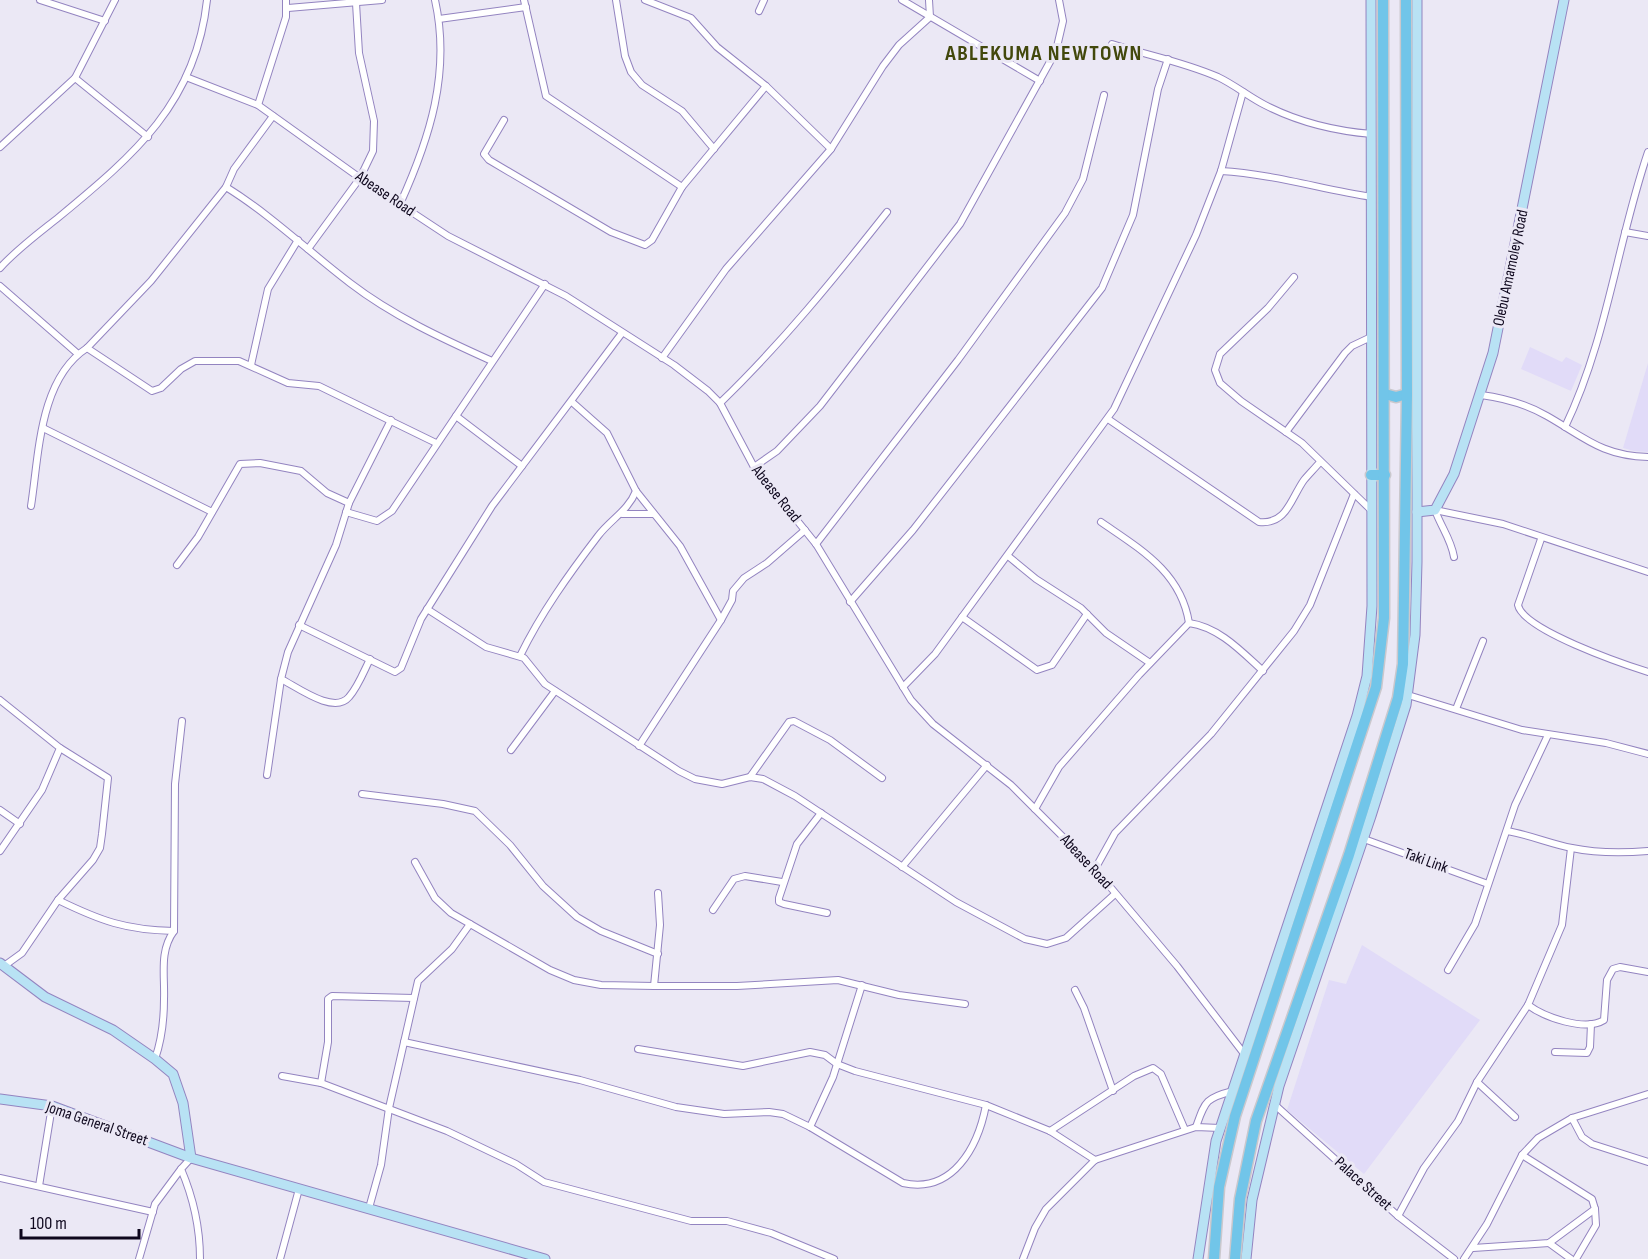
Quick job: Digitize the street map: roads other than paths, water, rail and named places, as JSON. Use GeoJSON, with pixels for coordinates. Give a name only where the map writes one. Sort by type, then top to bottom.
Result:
{"type":"FeatureCollection","features":[{"type":"Feature","properties":{"kind":"main road"},"geometry":{"type":"LineString","coordinates":[[1214,1259],[1219,1187],[1235,1116],[1376,687],[1384,618],[1383,0]]}},
{"type":"Feature","properties":{"kind":"main road"},"geometry":{"type":"LineString","coordinates":[[1235,1259],[1240,1199],[1256,1121],[1383,760],[1398,698],[1403,663],[1407,394],[1406,0]]}},
{"type":"Feature","properties":{"kind":"main road"},"geometry":{"type":"LineString","coordinates":[[1384,153],[1393,151],[1405,154]]}},
{"type":"Feature","properties":{"kind":"main road"},"geometry":{"type":"LineString","coordinates":[[1385,394],[1396,396],[1407,394]]}},
{"type":"Feature","properties":{"kind":"main road"},"geometry":{"type":"LineString","coordinates":[[1371,475],[1384,475]]}},
{"type":"Feature","properties":{"kind":"main road"},"geometry":{"type":"LineString","coordinates":[[1213,1156],[1225,1158]]}},
{"type":"Feature","properties":{"kind":"main road"},"geometry":{"type":"LineString","coordinates":[[1240,1199],[1252,1200]]}},
{"type":"Feature","properties":{"kind":"street"},"geometry":{"type":"LineString","coordinates":[[40,0],[105,21]]}},
{"type":"Feature","properties":{"kind":"street"},"geometry":{"type":"LineString","coordinates":[[0,147],[75,78],[115,0]]}},
{"type":"Feature","properties":{"kind":"street"},"geometry":{"type":"LineString","coordinates":[[0,268],[148,137],[171,108],[186,76],[200,35],[207,0]]}},
{"type":"Feature","properties":{"kind":"street"},"geometry":{"type":"LineString","coordinates":[[258,105],[288,8],[286,0]]}},
{"type":"Feature","properties":{"kind":"street"},"geometry":{"type":"LineString","coordinates":[[288,8],[382,0]]}},
{"type":"Feature","properties":{"kind":"street"},"geometry":{"type":"LineString","coordinates":[[400,204],[425,146],[431,124],[442,50],[435,0]]}},
{"type":"Feature","properties":{"kind":"street"},"geometry":{"type":"LineString","coordinates":[[616,0],[625,56],[631,72],[642,85],[682,111],[714,149]]}},
{"type":"Feature","properties":{"kind":"street"},"geometry":{"type":"LineString","coordinates":[[645,0],[685,13],[717,47],[766,86],[831,149]]}},
{"type":"Feature","properties":{"kind":"street"},"geometry":{"type":"LineString","coordinates":[[759,11],[764,0]]}},
{"type":"Feature","properties":{"kind":"street"},"geometry":{"type":"LineString","coordinates":[[902,0],[1040,81]]}},
{"type":"Feature","properties":{"kind":"street"},"geometry":{"type":"LineString","coordinates":[[929,0],[930,17]]}},
{"type":"Feature","properties":{"kind":"street"},"geometry":{"type":"LineString","coordinates":[[754,467],[777,451],[820,406],[953,233],[1056,51],[1063,21],[1059,0]]}},
{"type":"Feature","properties":{"kind":"street"},"geometry":{"type":"LineString","coordinates":[[1198,1259],[1213,1156],[1220,1128],[1357,716],[1367,676],[1372,606],[1371,0]]}},
{"type":"Feature","properties":{"kind":"street"},"geometry":{"type":"LineString","coordinates":[[1246,1259],[1252,1200],[1275,1105],[1364,839],[1383,760],[1408,695],[1414,635],[1417,512],[1417,0]]}},
{"type":"Feature","properties":{"kind":"street","name":"Olebu Amamoley Road"},"geometry":{"type":"LineString","coordinates":[[1435,510],[1454,474],[1493,353],[1520,230],[1564,0]]}},
{"type":"Feature","properties":{"kind":"street"},"geometry":{"type":"LineString","coordinates":[[308,249],[360,178],[371,159],[375,135],[370,99],[358,53],[356,3]]}},
{"type":"Feature","properties":{"kind":"street"},"geometry":{"type":"LineString","coordinates":[[439,19],[525,4],[546,96],[682,187]]}},
{"type":"Feature","properties":{"kind":"street"},"geometry":{"type":"LineString","coordinates":[[662,358],[726,269],[831,149],[883,66],[899,45],[930,17]]}},
{"type":"Feature","properties":{"kind":"street"},"geometry":{"type":"LineString","coordinates":[[1112,44],[1168,59],[1216,76],[1265,105],[1319,125],[1372,134]]}},
{"type":"Feature","properties":{"kind":"street"},"geometry":{"type":"LineString","coordinates":[[850,602],[913,530],[1102,288],[1133,214],[1158,88],[1168,59]]}},
{"type":"Feature","properties":{"kind":"street","name":"Abease Road"},"geometry":{"type":"LineString","coordinates":[[186,76],[258,105],[360,178],[465,246],[545,284],[662,358],[693,379],[720,403],[754,467],[816,544],[903,687],[933,724],[987,765],[1035,808],[1095,869],[1177,966],[1245,1055]]}},
{"type":"Feature","properties":{"kind":"street"},"geometry":{"type":"LineString","coordinates":[[75,78],[148,137]]}},
{"type":"Feature","properties":{"kind":"street"},"geometry":{"type":"LineString","coordinates":[[504,120],[486,146],[484,154],[489,160],[633,242],[645,245],[652,240],[682,187],[766,86]]}},
{"type":"Feature","properties":{"kind":"street"},"geometry":{"type":"LineString","coordinates":[[903,687],[935,654],[1108,419],[1128,382],[1196,235],[1221,171],[1243,92]]}},
{"type":"Feature","properties":{"kind":"street"},"geometry":{"type":"LineString","coordinates":[[816,544],[958,360],[1065,213],[1083,179],[1104,95]]}},
{"type":"Feature","properties":{"kind":"street"},"geometry":{"type":"LineString","coordinates":[[31,506],[43,428],[56,383],[78,354],[87,348],[151,281],[226,187],[234,169],[273,116]]}},
{"type":"Feature","properties":{"kind":"street"},"geometry":{"type":"LineString","coordinates":[[1565,427],[1586,379],[1648,152]]}},
{"type":"Feature","properties":{"kind":"street"},"geometry":{"type":"LineString","coordinates":[[1221,171],[1268,175],[1308,187],[1372,197]]}},
{"type":"Feature","properties":{"kind":"street"},"geometry":{"type":"LineString","coordinates":[[226,187],[298,240],[350,283],[401,317],[492,361]]}},
{"type":"Feature","properties":{"kind":"street"},"geometry":{"type":"LineString","coordinates":[[720,403],[757,367],[818,299],[887,212]]}},
{"type":"Feature","properties":{"kind":"street"},"geometry":{"type":"LineString","coordinates":[[1625,232],[1648,236]]}},
{"type":"Feature","properties":{"kind":"street"},"geometry":{"type":"LineString","coordinates":[[251,365],[268,288],[298,240]]}},
{"type":"Feature","properties":{"kind":"street"},"geometry":{"type":"LineString","coordinates":[[0,256],[5,262]]}},
{"type":"Feature","properties":{"kind":"street"},"geometry":{"type":"LineString","coordinates":[[1294,277],[1268,308],[1220,354],[1215,370],[1220,383],[1241,401],[1302,442],[1371,510]]}},
{"type":"Feature","properties":{"kind":"street"},"geometry":{"type":"LineString","coordinates":[[345,512],[377,521],[385,518],[415,479],[436,443],[545,284]]}},
{"type":"Feature","properties":{"kind":"street"},"geometry":{"type":"LineString","coordinates":[[0,286],[78,354]]}},
{"type":"Feature","properties":{"kind":"street"},"geometry":{"type":"LineString","coordinates":[[299,625],[395,672],[401,668],[407,647],[427,609],[492,506],[573,402],[622,333]]}},
{"type":"Feature","properties":{"kind":"street"},"geometry":{"type":"LineString","coordinates":[[1286,432],[1352,346],[1371,337]]}},
{"type":"Feature","properties":{"kind":"street"},"geometry":{"type":"LineString","coordinates":[[87,348],[152,391],[161,388],[181,369],[195,361],[231,360],[251,365],[280,380],[319,386],[436,443]]}},
{"type":"Feature","properties":{"kind":"street"},"geometry":{"type":"LineString","coordinates":[[1481,395],[1527,406],[1617,455],[1648,457]]}},
{"type":"Feature","properties":{"kind":"street"},"geometry":{"type":"LineString","coordinates":[[573,402],[607,433],[636,490],[652,514],[680,546],[721,620]]}},
{"type":"Feature","properties":{"kind":"street"},"geometry":{"type":"LineString","coordinates":[[456,416],[522,466]]}},
{"type":"Feature","properties":{"kind":"street"},"geometry":{"type":"LineString","coordinates":[[1108,419],[1259,522],[1272,522],[1283,515],[1304,480],[1320,462]]}},
{"type":"Feature","properties":{"kind":"street"},"geometry":{"type":"LineString","coordinates":[[267,775],[281,680],[299,625],[336,545],[349,503],[391,420]]}},
{"type":"Feature","properties":{"kind":"street"},"geometry":{"type":"LineString","coordinates":[[43,428],[96,452],[134,474],[213,512]]}},
{"type":"Feature","properties":{"kind":"street"},"geometry":{"type":"LineString","coordinates":[[177,565],[213,512],[235,469],[240,464],[249,463],[301,471],[327,493],[349,503]]}},
{"type":"Feature","properties":{"kind":"street"},"geometry":{"type":"LineString","coordinates":[[520,656],[541,616],[600,534],[622,514],[636,490]]}},
{"type":"Feature","properties":{"kind":"street"},"geometry":{"type":"LineString","coordinates":[[1095,869],[1115,833],[1211,734],[1294,631],[1310,605],[1354,494]]}},
{"type":"Feature","properties":{"kind":"street"},"geometry":{"type":"LineString","coordinates":[[1417,512],[1435,510],[1503,524],[1541,539],[1648,572]]}},
{"type":"Feature","properties":{"kind":"street"},"geometry":{"type":"LineString","coordinates":[[1435,510],[1446,534],[1452,540],[1454,557]]}},
{"type":"Feature","properties":{"kind":"street"},"geometry":{"type":"LineString","coordinates":[[622,514],[652,514]]}},
{"type":"Feature","properties":{"kind":"street"},"geometry":{"type":"LineString","coordinates":[[1101,522],[1165,570],[1182,597],[1189,623]]}},
{"type":"Feature","properties":{"kind":"street"},"geometry":{"type":"LineString","coordinates":[[639,746],[721,620],[732,600],[733,591],[744,578],[767,563],[805,530]]}},
{"type":"Feature","properties":{"kind":"street"},"geometry":{"type":"LineString","coordinates":[[1541,539],[1518,605],[1520,613],[1527,620],[1572,642],[1648,672]]}},
{"type":"Feature","properties":{"kind":"street"},"geometry":{"type":"LineString","coordinates":[[1008,556],[1087,614],[1115,640],[1150,663]]}},
{"type":"Feature","properties":{"kind":"street"},"geometry":{"type":"LineString","coordinates":[[427,609],[476,643],[520,656],[555,691],[639,746],[699,780],[722,784],[750,777],[763,779],[821,813],[956,902],[1036,944],[1057,943],[1066,938],[1115,894]]}},
{"type":"Feature","properties":{"kind":"street"},"geometry":{"type":"LineString","coordinates":[[962,617],[1037,670],[1052,665],[1087,614]]}},
{"type":"Feature","properties":{"kind":"street"},"geometry":{"type":"LineString","coordinates":[[1189,623],[1207,628],[1227,640],[1263,671]]}},
{"type":"Feature","properties":{"kind":"street"},"geometry":{"type":"LineString","coordinates":[[1035,808],[1059,767],[1150,663],[1189,623]]}},
{"type":"Feature","properties":{"kind":"street"},"geometry":{"type":"LineString","coordinates":[[1456,709],[1483,641]]}},
{"type":"Feature","properties":{"kind":"street"},"geometry":{"type":"LineString","coordinates":[[281,680],[327,701],[344,702],[350,697],[370,659]]}},
{"type":"Feature","properties":{"kind":"street"},"geometry":{"type":"LineString","coordinates":[[511,750],[555,691]]}},
{"type":"Feature","properties":{"kind":"street"},"geometry":{"type":"LineString","coordinates":[[1408,695],[1522,730],[1606,743],[1648,754]]}},
{"type":"Feature","properties":{"kind":"street"},"geometry":{"type":"LineString","coordinates":[[0,700],[60,748],[104,773],[109,784],[100,848],[89,866],[58,900],[22,953],[2,964],[52,1002],[106,1027],[156,1059],[173,1074],[179,1088],[191,1158],[158,1199],[139,1259]]}},
{"type":"Feature","properties":{"kind":"street"},"geometry":{"type":"LineString","coordinates":[[156,1059],[162,1029],[164,958],[168,939],[174,931],[175,784],[182,721]]}},
{"type":"Feature","properties":{"kind":"street"},"geometry":{"type":"LineString","coordinates":[[750,777],[789,722],[794,721],[830,740],[882,778]]}},
{"type":"Feature","properties":{"kind":"street"},"geometry":{"type":"LineString","coordinates":[[1448,970],[1475,924],[1515,806],[1548,735]]}},
{"type":"Feature","properties":{"kind":"street"},"geometry":{"type":"LineString","coordinates":[[0,851],[42,790],[60,748]]}},
{"type":"Feature","properties":{"kind":"street"},"geometry":{"type":"LineString","coordinates":[[902,867],[987,765]]}},
{"type":"Feature","properties":{"kind":"street"},"geometry":{"type":"LineString","coordinates":[[362,794],[443,804],[475,811],[510,845],[543,886],[577,917],[601,931],[658,954]]}},
{"type":"Feature","properties":{"kind":"street"},"geometry":{"type":"LineString","coordinates":[[0,810],[20,824]]}},
{"type":"Feature","properties":{"kind":"street"},"geometry":{"type":"LineString","coordinates":[[821,813],[799,839],[782,882],[779,902],[827,913]]}},
{"type":"Feature","properties":{"kind":"street"},"geometry":{"type":"LineString","coordinates":[[1507,831],[1571,848],[1626,853],[1648,851]]}},
{"type":"Feature","properties":{"kind":"street","name":"Taki Link"},"geometry":{"type":"LineString","coordinates":[[1364,839],[1488,884]]}},
{"type":"Feature","properties":{"kind":"street"},"geometry":{"type":"LineString","coordinates":[[1398,1216],[1424,1168],[1458,1121],[1477,1082],[1527,1005],[1562,925],[1571,848]]}},
{"type":"Feature","properties":{"kind":"street"},"geometry":{"type":"LineString","coordinates":[[415,862],[439,903],[470,924],[550,970],[574,980],[602,985],[654,986],[736,986],[830,980],[918,998],[965,1004]]}},
{"type":"Feature","properties":{"kind":"street"},"geometry":{"type":"LineString","coordinates":[[713,910],[734,879],[745,876],[782,882]]}},
{"type":"Feature","properties":{"kind":"street"},"geometry":{"type":"LineString","coordinates":[[654,986],[660,925],[658,893]]}},
{"type":"Feature","properties":{"kind":"street"},"geometry":{"type":"LineString","coordinates":[[58,900],[91,916],[124,927],[174,931]]}},
{"type":"Feature","properties":{"kind":"street"},"geometry":{"type":"LineString","coordinates":[[369,1208],[381,1166],[389,1108],[418,981],[452,949],[470,924]]}},
{"type":"Feature","properties":{"kind":"street"},"geometry":{"type":"LineString","coordinates":[[1527,1005],[1559,1019],[1591,1024],[1604,1020],[1607,980],[1613,969],[1620,967],[1648,972]]}},
{"type":"Feature","properties":{"kind":"street"},"geometry":{"type":"LineString","coordinates":[[810,1127],[837,1064],[862,985]]}},
{"type":"Feature","properties":{"kind":"street"},"geometry":{"type":"LineString","coordinates":[[1075,990],[1084,1008],[1113,1091]]}},
{"type":"Feature","properties":{"kind":"street"},"geometry":{"type":"LineString","coordinates":[[321,1083],[328,1042],[328,999],[332,996],[414,998]]}},
{"type":"Feature","properties":{"kind":"street"},"geometry":{"type":"LineString","coordinates":[[1555,1052],[1587,1053],[1590,1047],[1591,1024]]}},
{"type":"Feature","properties":{"kind":"street"},"geometry":{"type":"LineString","coordinates":[[404,1042],[580,1080],[676,1107],[724,1114],[769,1112],[794,1118],[903,1183],[925,1185],[953,1174],[983,1122],[986,1105]]}},
{"type":"Feature","properties":{"kind":"street"},"geometry":{"type":"LineString","coordinates":[[638,1049],[690,1059],[750,1066],[788,1054],[810,1052],[825,1055],[837,1064],[986,1105],[1050,1131],[1095,1160]]}},
{"type":"Feature","properties":{"kind":"street"},"geometry":{"type":"LineString","coordinates":[[1050,1131],[1146,1070],[1158,1070],[1185,1130]]}},
{"type":"Feature","properties":{"kind":"street"},"geometry":{"type":"LineString","coordinates":[[282,1076],[321,1083],[389,1108],[471,1142],[544,1182],[691,1221],[727,1221],[771,1233],[834,1259]]}},
{"type":"Feature","properties":{"kind":"street"},"geometry":{"type":"LineString","coordinates":[[1477,1082],[1515,1117]]}},
{"type":"Feature","properties":{"kind":"street"},"geometry":{"type":"LineString","coordinates":[[1196,1127],[1205,1103],[1218,1095],[1233,1091]]}},
{"type":"Feature","properties":{"kind":"street"},"geometry":{"type":"LineString","coordinates":[[1464,1259],[1473,1248],[1522,1155],[1548,1129],[1572,1118],[1648,1094]]}},
{"type":"Feature","properties":{"kind":"street","name":"Joma General Street"},"geometry":{"type":"LineString","coordinates":[[0,1099],[52,1106],[191,1158],[544,1259]]}},
{"type":"Feature","properties":{"kind":"street","name":"Palace Street"},"geometry":{"type":"LineString","coordinates":[[1275,1105],[1398,1216],[1454,1259]]}},
{"type":"Feature","properties":{"kind":"street"},"geometry":{"type":"LineString","coordinates":[[39,1186],[52,1106]]}},
{"type":"Feature","properties":{"kind":"street"},"geometry":{"type":"LineString","coordinates":[[1572,1118],[1582,1137],[1592,1144],[1648,1162]]}},
{"type":"Feature","properties":{"kind":"street"},"geometry":{"type":"LineString","coordinates":[[1023,1259],[1035,1228],[1046,1209],[1095,1160],[1196,1127],[1220,1128]]}},
{"type":"Feature","properties":{"kind":"street"},"geometry":{"type":"LineString","coordinates":[[1522,1155],[1592,1199],[1596,1225],[1576,1259]]}},
{"type":"Feature","properties":{"kind":"street"},"geometry":{"type":"LineString","coordinates":[[181,1169],[190,1190],[200,1242],[200,1259]]}},
{"type":"Feature","properties":{"kind":"street"},"geometry":{"type":"LineString","coordinates":[[0,1178],[153,1212]]}},
{"type":"Feature","properties":{"kind":"street"},"geometry":{"type":"LineString","coordinates":[[280,1259],[299,1189]]}},
{"type":"Feature","properties":{"kind":"street"},"geometry":{"type":"LineString","coordinates":[[1473,1248],[1486,1249],[1549,1243],[1595,1209]]}},
{"type":"Feature","properties":{"kind":"street"},"geometry":{"type":"LineString","coordinates":[[1549,1243],[1571,1259]]}},
{"type":"Feature","properties":{"kind":"district","name":"ABLEKUMA NEWTOWN"},"geometry":{"type":"Point","coordinates":[1044,53]}}]}
